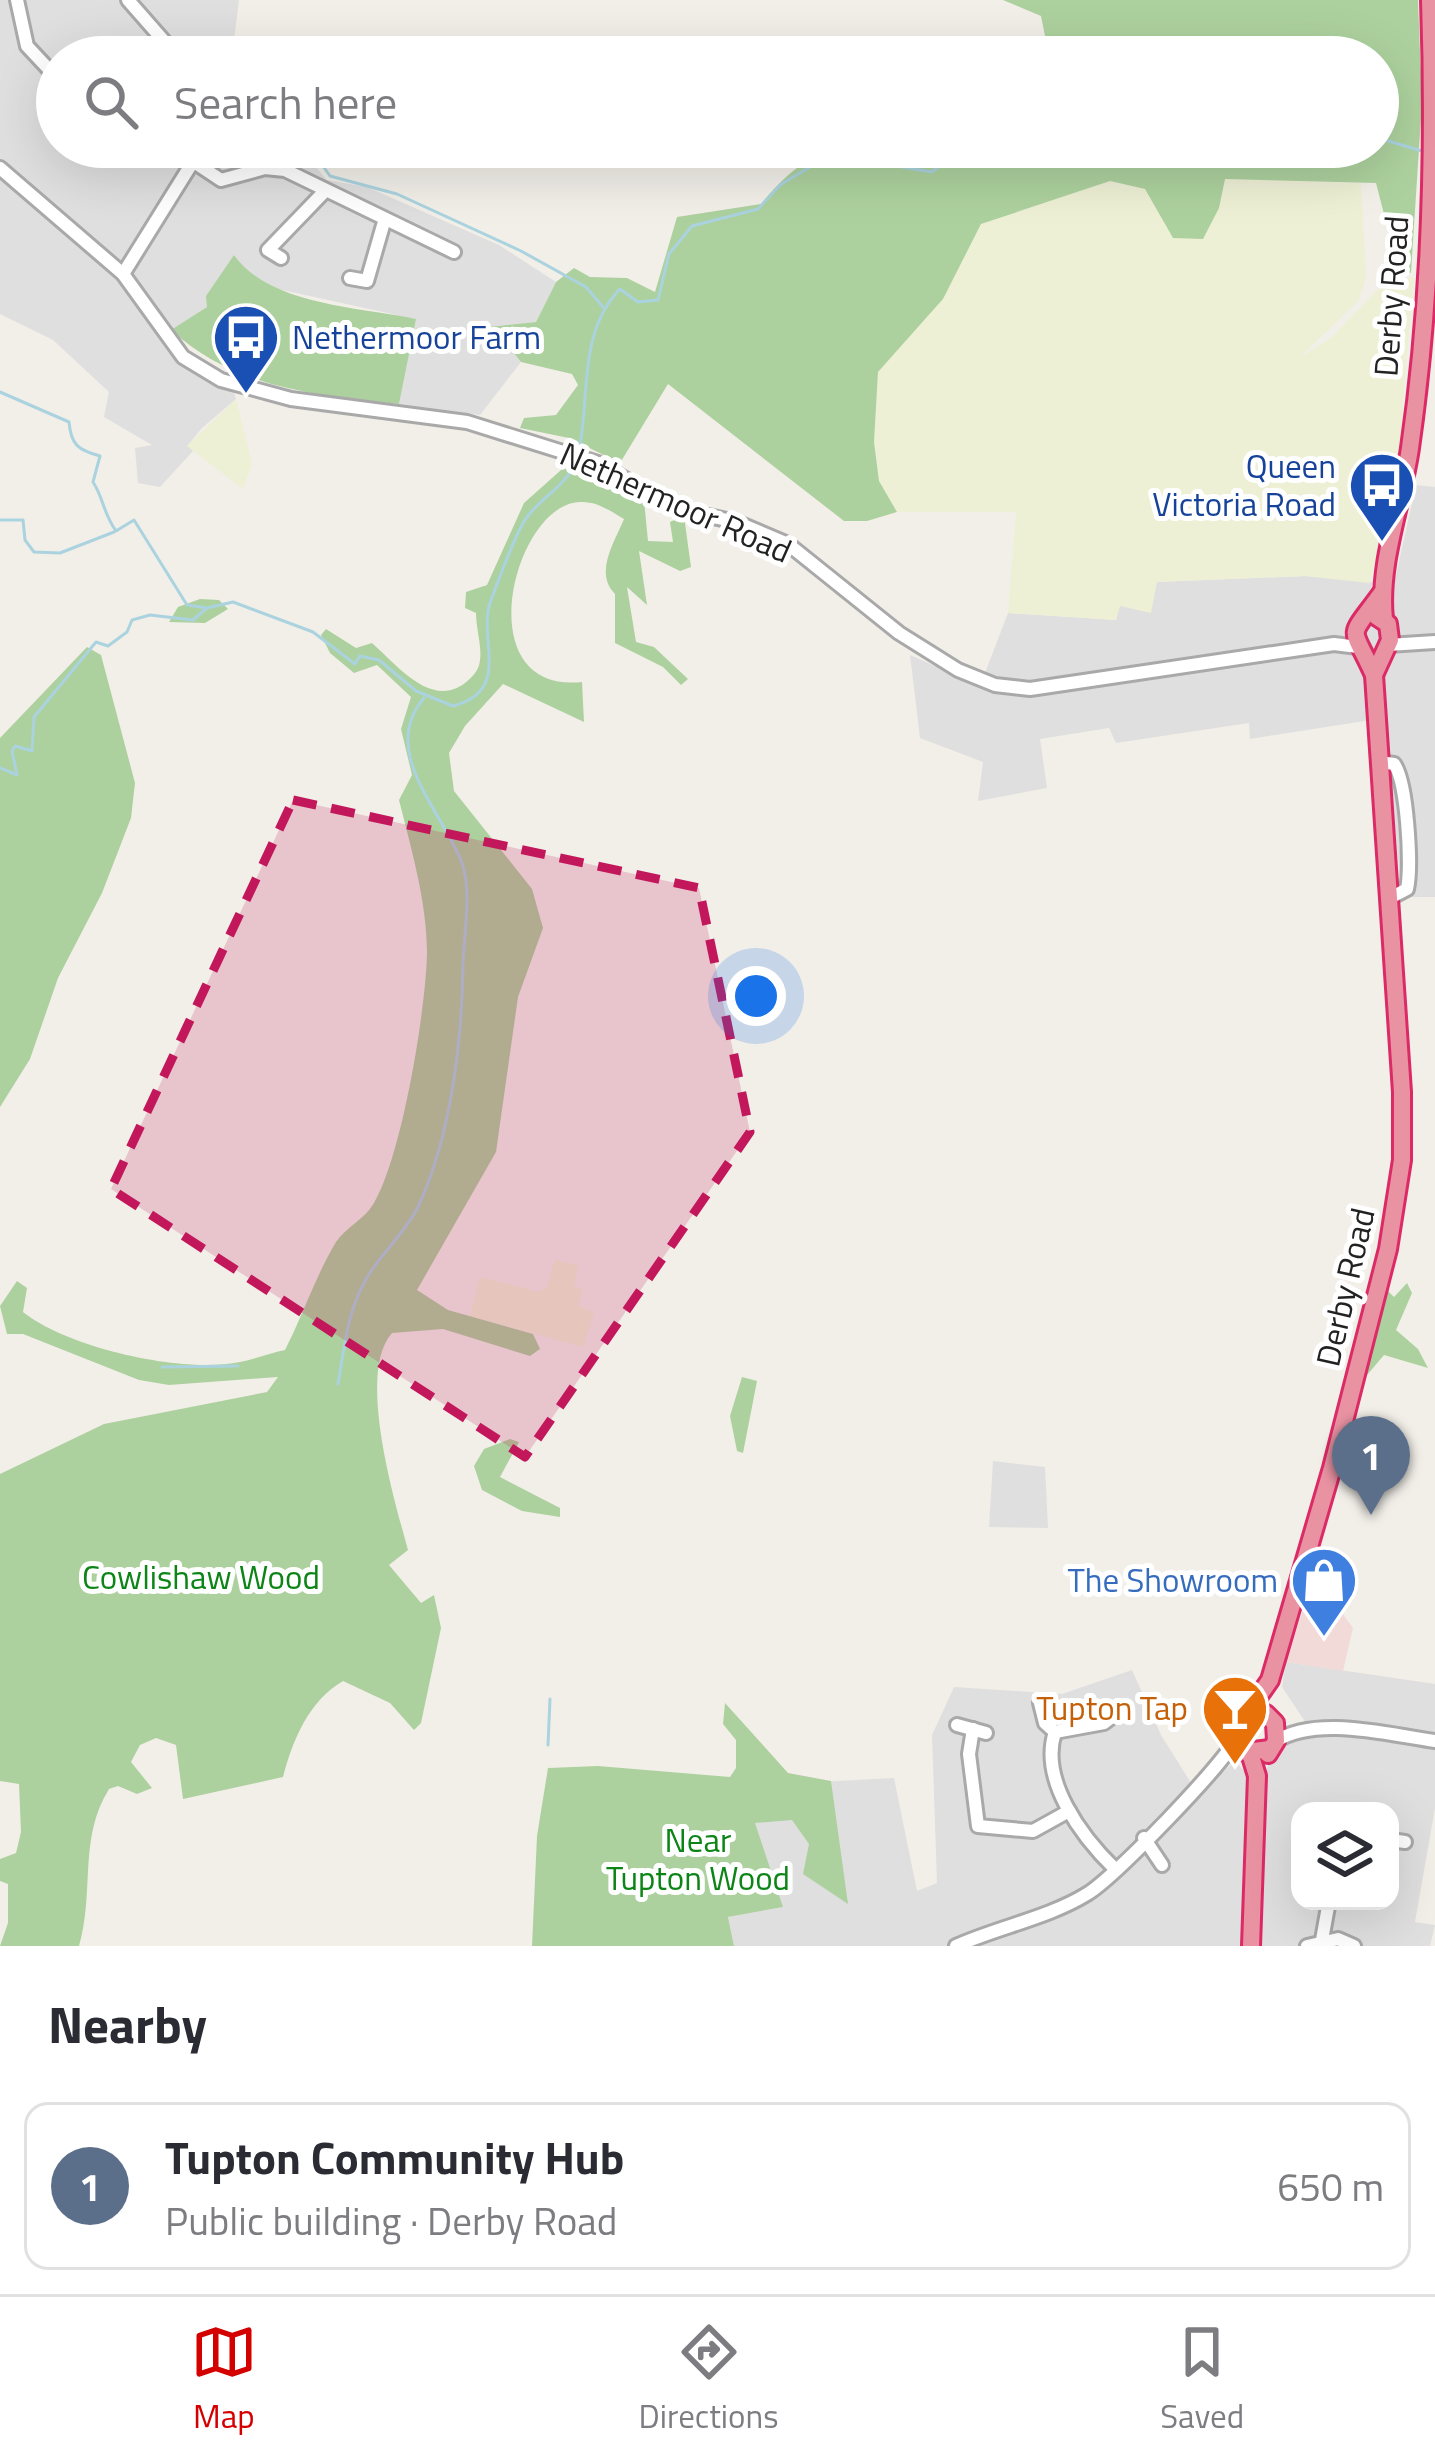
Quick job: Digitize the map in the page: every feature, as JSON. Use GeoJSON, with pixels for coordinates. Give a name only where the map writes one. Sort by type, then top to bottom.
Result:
{"type":"FeatureCollection","features":[{"type":"Feature","properties":{"kind":"highway","name":"Derby Road"},"geometry":{"type":"LineString","coordinates":[[1257,1776],[1239,1750],[1238,1721],[1249,1713],[1270,1680],[1332,1468],[1399,1190],[1404,1126],[1373,636],[1410,448],[1430,166],[1430,0]]}},
{"type":"Feature","properties":{"kind":"highway","name":"Derby Road"},"geometry":{"type":"LineString","coordinates":[[1251,1946],[1257,1776],[1277,1732],[1270,1680]]}},
{"type":"Feature","properties":{"kind":"highway"},"geometry":{"type":"LineString","coordinates":[[1249,1713],[1277,1732]]}},
{"type":"Feature","properties":{"kind":"highway"},"geometry":{"type":"LineString","coordinates":[[1239,1750],[1277,1732]]}},
{"type":"Feature","properties":{"kind":"street"},"geometry":{"type":"LineString","coordinates":[[17,0],[27,46],[36,56]]}},
{"type":"Feature","properties":{"kind":"street"},"geometry":{"type":"LineString","coordinates":[[128,0],[152,36]]}},
{"type":"Feature","properties":{"kind":"street","name":"Nethermoor Road"},"geometry":{"type":"LineString","coordinates":[[0,168],[123,274],[183,357],[242,389],[467,422],[598,463],[676,508],[736,522],[788,544],[899,633],[958,670],[995,685],[1030,689],[1084,683],[1373,636]]}},
{"type":"Feature","properties":{"kind":"street"},"geometry":{"type":"LineString","coordinates":[[123,274],[190,168]]}},
{"type":"Feature","properties":{"kind":"street"},"geometry":{"type":"LineString","coordinates":[[203,168],[221,180],[243,172],[285,170],[323,193],[454,252]]}},
{"type":"Feature","properties":{"kind":"street"},"geometry":{"type":"LineString","coordinates":[[281,258],[268,250],[323,193]]}},
{"type":"Feature","properties":{"kind":"street"},"geometry":{"type":"LineString","coordinates":[[350,278],[367,280],[384,222]]}},
{"type":"Feature","properties":{"kind":"street"},"geometry":{"type":"LineString","coordinates":[[1373,636],[1435,642]]}},
{"type":"Feature","properties":{"kind":"street"},"geometry":{"type":"LineString","coordinates":[[1040,1702],[1045,1723],[1055,1732],[1054,1767],[1069,1810],[1115,1869]]}},
{"type":"Feature","properties":{"kind":"street"},"geometry":{"type":"LineString","coordinates":[[1055,1732],[1110,1724]]}},
{"type":"Feature","properties":{"kind":"street"},"geometry":{"type":"LineString","coordinates":[[957,1725],[980,1731],[969,1754],[974,1832],[1034,1831],[1069,1810]]}},
{"type":"Feature","properties":{"kind":"street"},"geometry":{"type":"LineString","coordinates":[[1277,1732],[1360,1731],[1435,1742]]}},
{"type":"Feature","properties":{"kind":"street"},"geometry":{"type":"LineString","coordinates":[[956,1946],[1074,1901],[1115,1869],[1239,1750]]}},
{"type":"Feature","properties":{"kind":"street"},"geometry":{"type":"LineString","coordinates":[[1144,1838],[1162,1865]]}},
{"type":"Feature","properties":{"kind":"street"},"geometry":{"type":"LineString","coordinates":[[1399,1841],[1405,1842]]}},
{"type":"Feature","properties":{"kind":"street"},"geometry":{"type":"LineString","coordinates":[[1322,1940],[1327,1910]]}},
{"type":"Feature","properties":{"kind":"street"},"geometry":{"type":"LineString","coordinates":[[1307,1946],[1338,1939],[1354,1946]]}},
{"type":"Feature","properties":{"kind":"highlighted area"},"geometry":{"type":"Polygon","coordinates":[[[293,800],[699,888],[750,1132],[525,1457],[111,1189],[293,800]]]}},
{"type":"Feature","properties":{"kind":"shaded area"},"geometry":{"type":"Polygon","coordinates":[[[0,0],[239,0],[235,36],[36,36],[36,168],[190,168],[195,174],[199,168],[316,168],[327,180],[367,187],[499,245],[556,282],[536,322],[483,330],[506,343],[521,362],[480,415],[399,404],[415,319],[273,288],[250,277],[234,255],[207,307],[160,340],[181,366],[234,393],[236,399],[202,428],[188,445],[193,451],[160,487],[138,483],[135,448],[152,445],[104,417],[109,392],[53,340],[0,314],[0,0]]]}},
{"type":"Feature","properties":{"kind":"shaded area"},"geometry":{"type":"Polygon","coordinates":[[[1416,485],[1435,487],[1435,897],[1402,897],[1384,718],[1250,739],[1249,723],[1116,743],[1109,728],[1040,739],[1047,788],[978,801],[983,762],[920,738],[910,655],[980,686],[1008,613],[1116,620],[1119,606],[1156,582],[1305,576],[1394,584],[1416,485]]]}},
{"type":"Feature","properties":{"kind":"shaded area"},"geometry":{"type":"Polygon","coordinates":[[[993,1461],[1045,1467],[1048,1528],[989,1527],[993,1461]]]}},
{"type":"Feature","properties":{"kind":"shaded area"},"geometry":{"type":"Polygon","coordinates":[[[1318,1564],[1327,1566],[1329,1595],[1353,1628],[1343,1671],[1286,1662],[1318,1564]]]}},
{"type":"Feature","properties":{"kind":"shaded area"},"geometry":{"type":"Polygon","coordinates":[[[1286,1662],[1435,1684],[1435,1808],[1415,1922],[1435,1925],[1430,1946],[734,1946],[728,1917],[783,1907],[741,1786],[894,1778],[917,1891],[937,1883],[932,1735],[954,1687],[1062,1694],[1132,1670],[1161,1735],[1198,1794],[1235,1761],[1247,1774],[1265,1773],[1275,1751],[1302,1734],[1304,1720],[1282,1687],[1286,1662]]]}},
{"type":"Feature","properties":{"kind":"green space"},"geometry":{"type":"Polygon","coordinates":[[[1003,0],[1418,0],[1422,102],[1411,273],[1398,269],[1376,183],[1225,179],[1219,208],[1203,239],[1173,238],[1145,189],[1110,181],[981,224],[943,299],[878,372],[874,442],[879,481],[897,512],[867,521],[844,521],[668,384],[620,463],[569,438],[520,428],[524,418],[556,415],[578,385],[572,374],[521,362],[506,343],[480,328],[536,322],[556,282],[574,268],[590,277],[627,278],[655,292],[677,217],[761,204],[798,168],[1399,168],[1399,36],[1045,36],[1041,16],[1003,0]]]}},
{"type":"Feature","properties":{"kind":"green space"},"geometry":{"type":"Polygon","coordinates":[[[1224,179],[1361,183],[1366,276],[1359,300],[1299,358],[1331,338],[1376,291],[1414,276],[1399,450],[1370,583],[1305,576],[1157,582],[1151,613],[1120,606],[1116,620],[1008,613],[1016,512],[897,512],[879,481],[874,442],[878,372],[943,299],[980,224],[1110,181],[1145,189],[1173,238],[1219,208],[1224,179]]]}},
{"type":"Feature","properties":{"kind":"green space"},"geometry":{"type":"Polygon","coordinates":[[[234,255],[249,272],[292,294],[416,319],[399,404],[308,392],[250,377],[196,350],[171,330],[207,307],[206,296],[234,255]]]}},
{"type":"Feature","properties":{"kind":"green space","name":"Nethermoor Farm"},"geometry":{"type":"Polygon","coordinates":[[[236,399],[252,464],[243,489],[187,446],[236,399]]]}},
{"type":"Feature","properties":{"kind":"green space","name":"Cowlishaw Wood"},"geometry":{"type":"Polygon","coordinates":[[[570,462],[594,466],[644,500],[648,541],[673,542],[670,522],[684,516],[691,567],[680,571],[639,551],[647,605],[627,587],[636,642],[654,647],[688,679],[681,685],[663,667],[615,643],[615,594],[606,567],[624,519],[586,502],[556,511],[536,533],[521,563],[512,597],[513,631],[523,659],[546,678],[582,682],[584,722],[503,684],[465,726],[449,753],[454,791],[532,889],[543,928],[518,997],[496,1152],[417,1290],[448,1310],[533,1334],[540,1349],[530,1356],[443,1329],[392,1333],[377,1377],[382,1438],[408,1550],[389,1565],[421,1603],[434,1595],[441,1628],[421,1723],[414,1730],[390,1703],[343,1681],[304,1722],[283,1777],[183,1799],[176,1745],[156,1738],[140,1745],[131,1762],[152,1788],[137,1794],[118,1786],[109,1789],[99,1808],[79,1946],[0,1946],[8,1923],[8,1884],[0,1881],[0,1859],[16,1853],[21,1832],[19,1784],[0,1781],[0,1474],[104,1424],[267,1392],[278,1377],[169,1385],[139,1380],[23,1334],[7,1334],[0,1306],[17,1281],[27,1288],[23,1312],[43,1325],[96,1347],[158,1361],[216,1365],[285,1350],[336,1242],[370,1209],[384,1181],[411,1081],[427,953],[421,895],[399,800],[412,775],[401,729],[411,697],[377,665],[354,673],[330,653],[321,635],[326,629],[356,648],[372,643],[427,688],[452,690],[465,683],[477,671],[480,655],[476,613],[465,608],[466,592],[487,585],[524,503],[570,462]]]}},
{"type":"Feature","properties":{"kind":"green space"},"geometry":{"type":"Polygon","coordinates":[[[200,599],[219,600],[228,609],[205,623],[169,622],[178,607],[200,599]]]}},
{"type":"Feature","properties":{"kind":"green space"},"geometry":{"type":"Polygon","coordinates":[[[87,647],[101,655],[135,783],[131,818],[102,893],[58,978],[30,1059],[0,1107],[0,738],[87,647]]]}},
{"type":"Feature","properties":{"kind":"green space"},"geometry":{"type":"Polygon","coordinates":[[[555,1260],[578,1265],[574,1287],[583,1290],[578,1306],[594,1312],[583,1347],[470,1316],[480,1277],[539,1292],[547,1287],[555,1260]]]}},
{"type":"Feature","properties":{"kind":"green space"},"geometry":{"type":"Polygon","coordinates":[[[1407,1283],[1412,1293],[1396,1330],[1418,1349],[1428,1368],[1384,1355],[1362,1381],[1387,1290],[1394,1297],[1407,1283]]]}},
{"type":"Feature","properties":{"kind":"green space"},"geometry":{"type":"Polygon","coordinates":[[[742,1377],[757,1381],[743,1453],[737,1451],[730,1416],[742,1377]]]}},
{"type":"Feature","properties":{"kind":"green space"},"geometry":{"type":"Polygon","coordinates":[[[510,1439],[519,1442],[500,1477],[560,1508],[560,1517],[522,1511],[482,1490],[474,1466],[484,1449],[510,1439]]]}},
{"type":"Feature","properties":{"kind":"green space","name":"Near Tupton Wood"},"geometry":{"type":"Polygon","coordinates":[[[725,1703],[788,1773],[831,1781],[848,1904],[803,1874],[809,1844],[792,1820],[755,1823],[783,1907],[728,1917],[734,1946],[532,1946],[537,1836],[548,1768],[598,1766],[730,1777],[736,1768],[736,1740],[723,1724],[725,1703]]]}},
{"type":"Feature","properties":{"kind":"waterway"},"geometry":{"type":"LineString","coordinates":[[1399,144],[1422,151]]}},
{"type":"Feature","properties":{"kind":"waterway"},"geometry":{"type":"LineString","coordinates":[[324,168],[330,176],[397,194],[521,251],[586,287],[603,307]]}},
{"type":"Feature","properties":{"kind":"waterway"},"geometry":{"type":"LineString","coordinates":[[579,452],[591,345],[597,325],[620,289],[638,302],[658,300],[669,254],[692,226],[758,209],[780,185],[808,168]]}},
{"type":"Feature","properties":{"kind":"waterway"},"geometry":{"type":"LineString","coordinates":[[908,168],[932,172],[937,168]]}},
{"type":"Feature","properties":{"kind":"waterway"},"geometry":{"type":"LineString","coordinates":[[0,392],[69,422],[77,445],[100,456],[93,482],[116,531],[134,520],[187,605],[207,608],[233,602],[313,632],[355,664],[360,656],[379,660],[416,691],[453,706],[471,699],[487,677],[490,603],[518,534],[576,461]]}},
{"type":"Feature","properties":{"kind":"waterway"},"geometry":{"type":"LineString","coordinates":[[0,520],[23,520],[25,540],[34,552],[60,553],[114,532]]}},
{"type":"Feature","properties":{"kind":"waterway"},"geometry":{"type":"LineString","coordinates":[[0,768],[17,775],[12,751],[15,746],[32,751],[34,717],[96,642],[108,646],[127,632],[132,620],[150,615],[193,620],[207,608]]}},
{"type":"Feature","properties":{"kind":"waterway"},"geometry":{"type":"LineString","coordinates":[[338,1384],[348,1327],[362,1287],[413,1216],[429,1179],[457,1056],[467,887],[462,863],[411,760],[412,718],[424,698]]}},
{"type":"Feature","properties":{"kind":"waterway"},"geometry":{"type":"LineString","coordinates":[[162,1367],[238,1366]]}},
{"type":"Feature","properties":{"kind":"waterway"},"geometry":{"type":"LineString","coordinates":[[548,1745],[550,1699]]}},
{"type":"Feature","properties":{"kind":"place","name":"Nethermoor Farm"},"geometry":{"type":"Point","coordinates":[246,396]}},
{"type":"Feature","properties":{"kind":"place","name":"Queen Victoria Road"},"geometry":{"type":"Point","coordinates":[1382,544]}},
{"type":"Feature","properties":{"kind":"place","name":"Tupton Community Hub"},"geometry":{"type":"Point","coordinates":[1371,1515]}},
{"type":"Feature","properties":{"kind":"place","name":"The Showroom"},"geometry":{"type":"Point","coordinates":[1324,1639]}},
{"type":"Feature","properties":{"kind":"place","name":"Tupton Tap"},"geometry":{"type":"Point","coordinates":[1235,1767]}}]}
